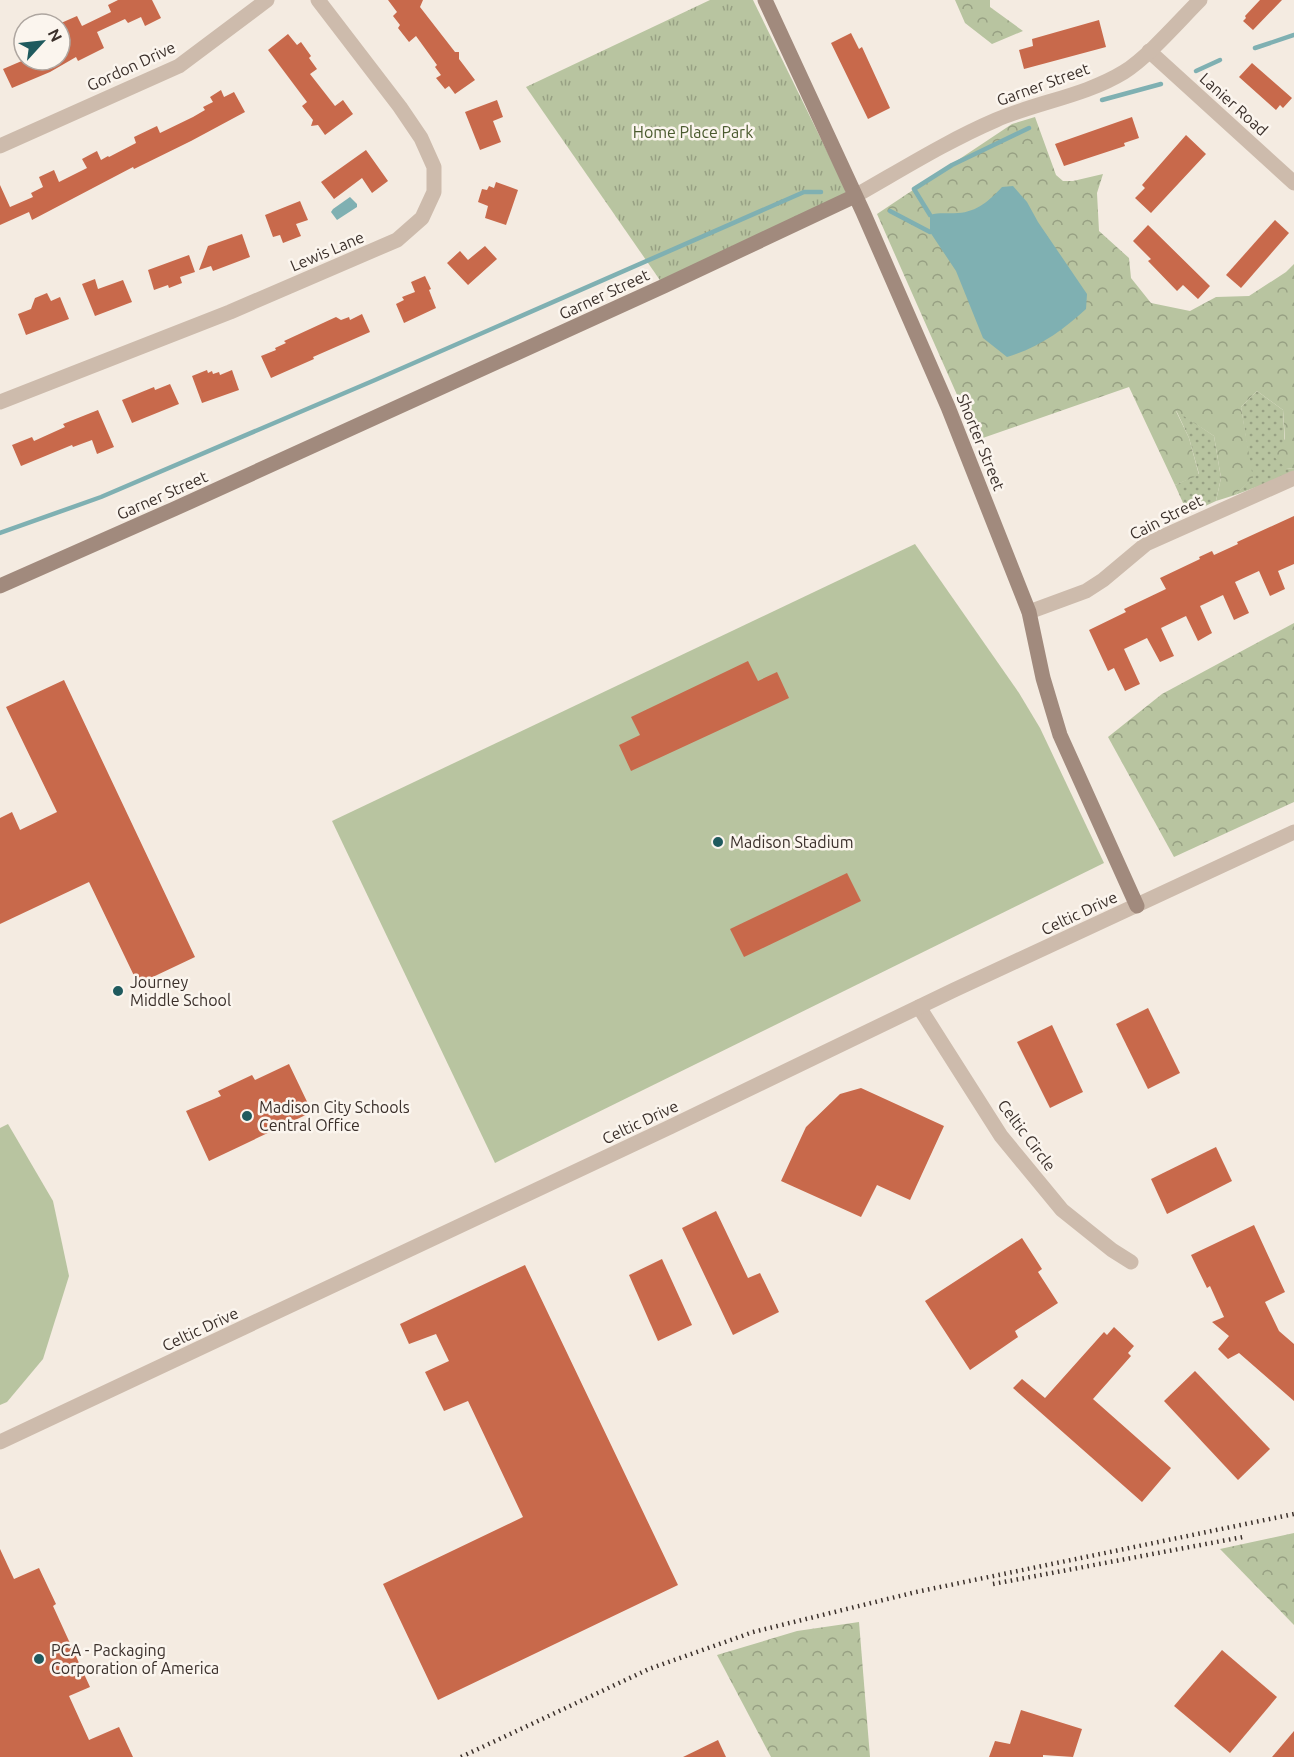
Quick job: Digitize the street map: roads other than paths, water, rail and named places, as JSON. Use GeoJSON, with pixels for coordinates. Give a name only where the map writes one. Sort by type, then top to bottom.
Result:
{"type":"FeatureCollection","features":[{"type":"Feature","properties":{"kind":"street","name":"Gordon Drive"},"geometry":{"type":"LineString","coordinates":[[0,146],[179,66],[267,0]]}},
{"type":"Feature","properties":{"kind":"street","name":"Lewis Lane"},"geometry":{"type":"LineString","coordinates":[[0,402],[230,312],[397,240],[422,218],[434,192],[434,167],[421,138],[318,0]]}},
{"type":"Feature","properties":{"kind":"street","name":"Shorter Street"},"geometry":{"type":"LineString","coordinates":[[765,0],[948,407],[1029,612],[1043,678],[1060,735],[1137,906]]}},
{"type":"Feature","properties":{"kind":"street","name":"Garner Street"},"geometry":{"type":"LineString","coordinates":[[0,586],[621,306],[855,196],[954,140],[997,119],[1094,86],[1124,72],[1149,51],[1200,0]]}},
{"type":"Feature","properties":{"kind":"street","name":"Lanier Road"},"geometry":{"type":"LineString","coordinates":[[1149,51],[1294,183]]}},
{"type":"Feature","properties":{"kind":"street","name":"Cain Street"},"geometry":{"type":"LineString","coordinates":[[1029,612],[1086,591],[1146,544],[1294,478]]}},
{"type":"Feature","properties":{"kind":"street","name":"Celtic Drive"},"geometry":{"type":"LineString","coordinates":[[0,1442],[1294,832]]}},
{"type":"Feature","properties":{"kind":"street","name":"Celtic Circle"},"geometry":{"type":"LineString","coordinates":[[919,1007],[1001,1136],[1062,1210],[1112,1250],[1131,1262]]}},
{"type":"Feature","properties":{"kind":"water"},"geometry":{"type":"Polygon","coordinates":[[[1013,186],[1027,202],[1087,294],[1086,309],[1068,325],[1039,344],[1007,357],[983,338],[956,271],[930,232],[930,215],[965,212],[977,208],[1002,187],[1013,186]]]}},
{"type":"Feature","properties":{"kind":"water"},"geometry":{"type":"Polygon","coordinates":[[[350,197],[357,207],[337,220],[331,212],[350,197]]]}},
{"type":"Feature","properties":{"kind":"waterway"},"geometry":{"type":"LineString","coordinates":[[1255,48],[1294,35]]}},
{"type":"Feature","properties":{"kind":"waterway"},"geometry":{"type":"LineString","coordinates":[[1196,71],[1220,60]]}},
{"type":"Feature","properties":{"kind":"waterway"},"geometry":{"type":"LineString","coordinates":[[1102,100],[1161,84]]}},
{"type":"Feature","properties":{"kind":"waterway"},"geometry":{"type":"LineString","coordinates":[[930,215],[914,189],[952,165],[1029,128]]}},
{"type":"Feature","properties":{"kind":"waterway"},"geometry":{"type":"LineString","coordinates":[[0,533],[101,497],[804,192],[821,192]]}},
{"type":"Feature","properties":{"kind":"waterway"},"geometry":{"type":"LineString","coordinates":[[890,211],[930,232]]}},
{"type":"Feature","properties":{"kind":"railway"},"geometry":{"type":"LineString","coordinates":[[461,1757],[649,1669],[753,1632],[916,1592],[1294,1514]]}},
{"type":"Feature","properties":{"kind":"railway"},"geometry":{"type":"LineString","coordinates":[[993,1584],[1243,1537]]}},
{"type":"Feature","properties":{"kind":"place","name":"Madison Stadium"},"geometry":{"type":"Point","coordinates":[718,842]}},
{"type":"Feature","properties":{"kind":"place","name":"Journey Middle School"},"geometry":{"type":"Point","coordinates":[118,991]}},
{"type":"Feature","properties":{"kind":"place","name":"Madison City Schools Central Office"},"geometry":{"type":"Point","coordinates":[247,1116]}},
{"type":"Feature","properties":{"kind":"place","name":"PCA - Packaging Corporation of America"},"geometry":{"type":"Point","coordinates":[39,1659]}},
{"type":"Feature","properties":{"kind":"park label","name":"Home Place Park"},"geometry":{"type":"Point","coordinates":[693,132]}}]}
